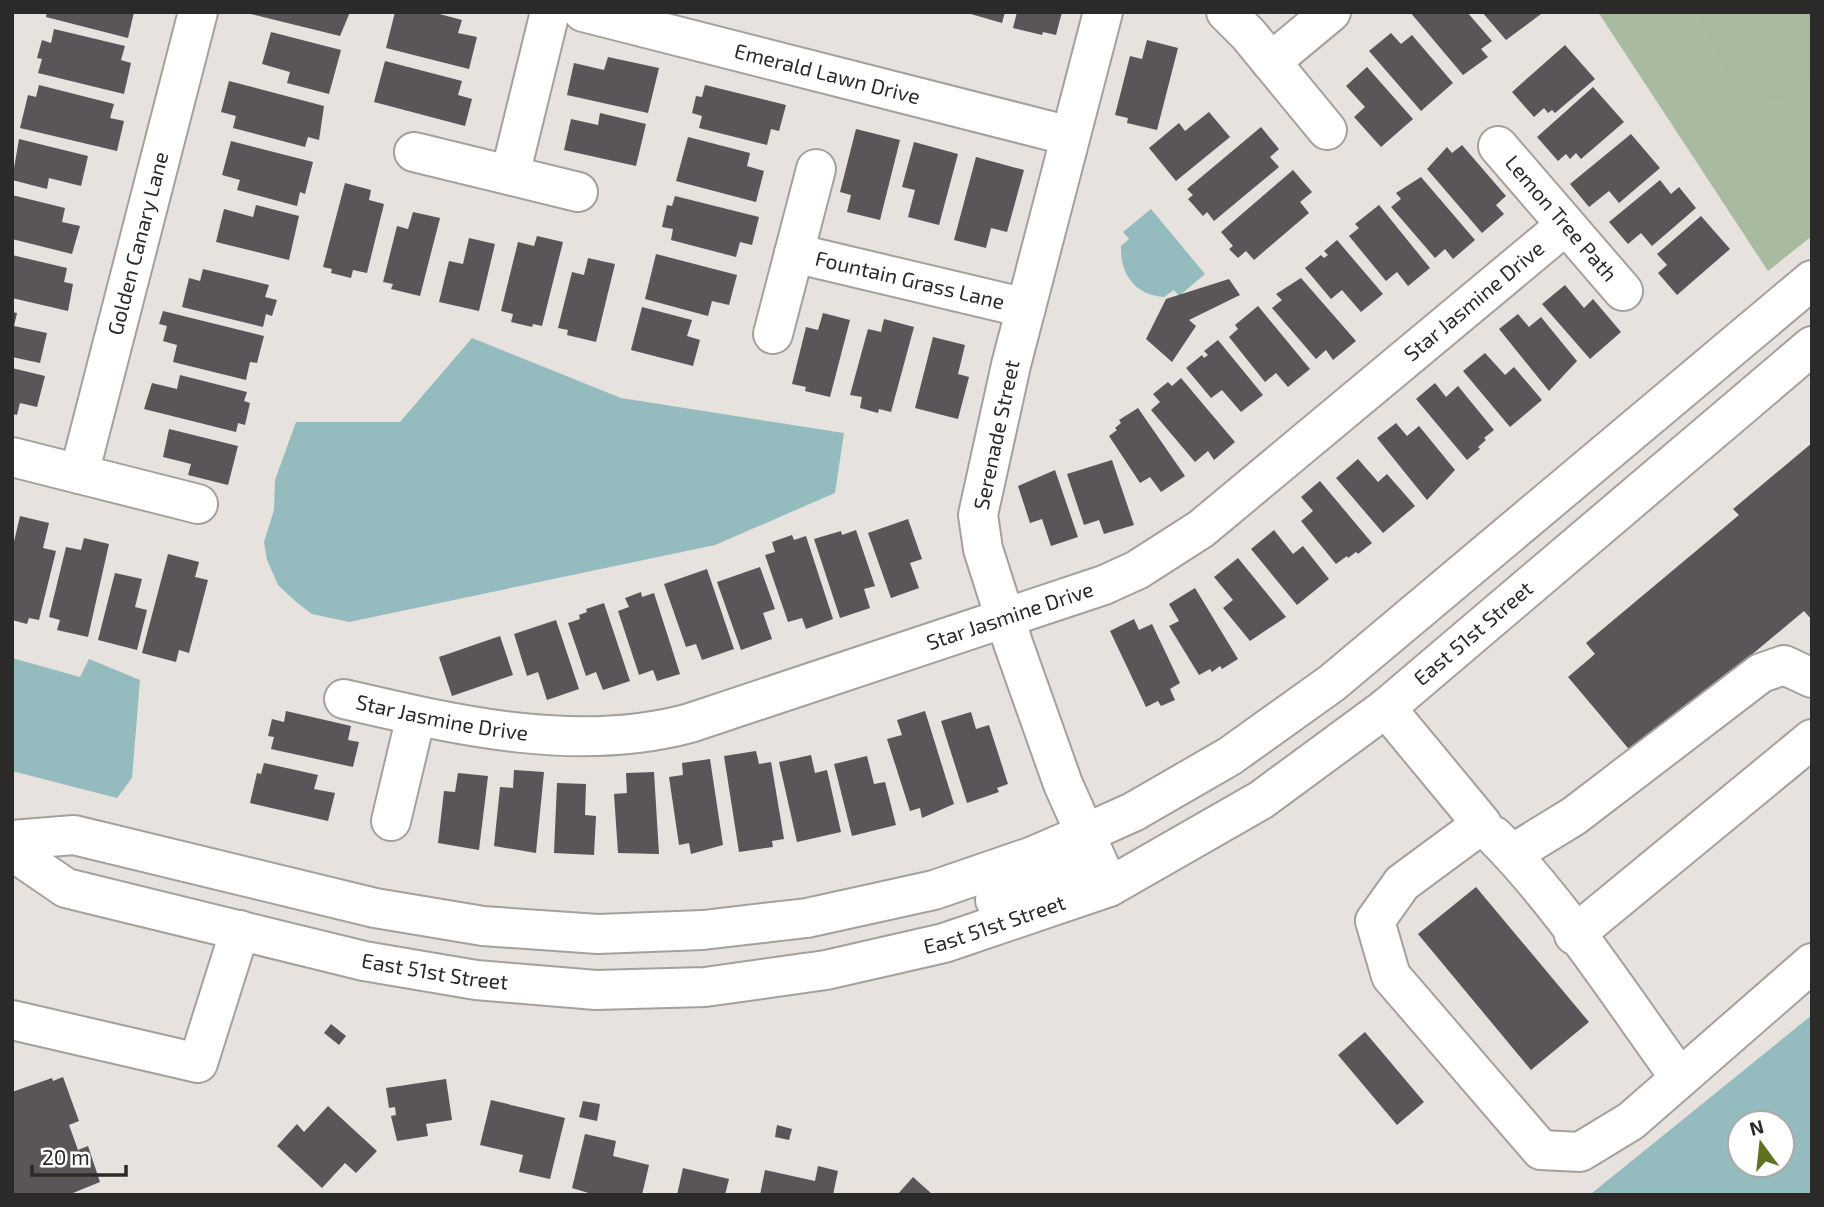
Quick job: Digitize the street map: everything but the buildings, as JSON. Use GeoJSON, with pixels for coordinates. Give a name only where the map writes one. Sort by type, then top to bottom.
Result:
{"type":"FeatureCollection","features":[{"type":"Feature","properties":{"kind":"street","name":"Golden Canary Lane"},"geometry":{"type":"LineString","coordinates":[[79,474],[198,12]]}},
{"type":"Feature","properties":{"kind":"street"},"geometry":{"type":"LineString","coordinates":[[510,175],[550,12]]}},
{"type":"Feature","properties":{"kind":"street","name":"Emerald Lawn Drive"},"geometry":{"type":"LineString","coordinates":[[583,12],[1070,136]]}},
{"type":"Feature","properties":{"kind":"street","name":"Serenade Street"},"geometry":{"type":"LineString","coordinates":[[1096,860],[1005,620],[983,549],[978,515],[1026,308],[1103,12]]}},
{"type":"Feature","properties":{"kind":"street"},"geometry":{"type":"LineString","coordinates":[[1226,12],[1327,130]]}},
{"type":"Feature","properties":{"kind":"street"},"geometry":{"type":"LineString","coordinates":[[1271,62],[1331,12]]}},
{"type":"Feature","properties":{"kind":"street","name":"Lemon Tree Path"},"geometry":{"type":"LineString","coordinates":[[1498,146],[1623,291]]}},
{"type":"Feature","properties":{"kind":"street"},"geometry":{"type":"LineString","coordinates":[[414,152],[578,192]]}},
{"type":"Feature","properties":{"kind":"street"},"geometry":{"type":"LineString","coordinates":[[773,334],[816,169]]}},
{"type":"Feature","properties":{"kind":"street","name":"Star Jasmine Drive"},"geometry":{"type":"LineString","coordinates":[[344,699],[481,728],[600,737],[639,734],[690,723],[1005,620],[1137,570],[1201,529],[1566,225]]}},
{"type":"Feature","properties":{"kind":"street","name":"Fountain Grass Lane"},"geometry":{"type":"LineString","coordinates":[[794,253],[1026,308]]}},
{"type":"Feature","properties":{"kind":"street","name":"East 51st Street"},"geometry":{"type":"LineString","coordinates":[[1096,860],[1133,812],[1230,755],[1332,683],[1812,280]]}},
{"type":"Feature","properties":{"kind":"street","name":"East 51st Street"},"geometry":{"type":"LineString","coordinates":[[12,851],[66,888],[364,961],[476,981],[596,990],[705,987],[826,970],[944,943],[1096,860],[1261,800],[1386,708],[1812,346]]}},
{"type":"Feature","properties":{"kind":"street"},"geometry":{"type":"LineString","coordinates":[[12,457],[198,504]]}},
{"type":"Feature","properties":{"kind":"street"},"geometry":{"type":"LineString","coordinates":[[1512,854],[1574,816],[1760,673],[1784,665],[1812,678]]}},
{"type":"Feature","properties":{"kind":"street"},"geometry":{"type":"LineString","coordinates":[[1386,708],[1482,824],[1512,854],[1680,1078]]}},
{"type":"Feature","properties":{"kind":"street"},"geometry":{"type":"LineString","coordinates":[[391,821],[416,716]]}},
{"type":"Feature","properties":{"kind":"street"},"geometry":{"type":"LineString","coordinates":[[1574,934],[1812,739]]}},
{"type":"Feature","properties":{"kind":"street"},"geometry":{"type":"LineString","coordinates":[[1482,824],[1402,883],[1375,921],[1391,976],[1541,1150],[1580,1152],[1631,1121],[1812,963]]}},
{"type":"Feature","properties":{"kind":"street","name":"East 51st Street"},"geometry":{"type":"LineString","coordinates":[[12,840],[74,835],[375,908],[483,926],[598,934],[702,930],[807,918],[934,890],[1034,856],[1096,860]]}},
{"type":"Feature","properties":{"kind":"street"},"geometry":{"type":"LineString","coordinates":[[12,1020],[198,1063],[240,930]]}},
{"type":"Feature","properties":{"kind":"green space"},"geometry":{"type":"Polygon","coordinates":[[[1598,12],[1812,12],[1812,236],[1768,271],[1598,12]]]}},
{"type":"Feature","properties":{"kind":"green space"},"geometry":{"type":"Polygon","coordinates":[[[1697,12],[1812,12],[1812,78],[1790,103],[1741,96],[1697,12]]]}},
{"type":"Feature","properties":{"kind":"water"},"geometry":{"type":"Polygon","coordinates":[[[1151,209],[1205,274],[1179,296],[1174,290],[1164,297],[1145,292],[1131,281],[1123,266],[1121,246],[1129,239],[1123,232],[1151,209]]]}},
{"type":"Feature","properties":{"kind":"water"},"geometry":{"type":"Polygon","coordinates":[[[472,338],[621,398],[844,433],[835,493],[715,545],[349,622],[312,614],[278,585],[267,560],[264,542],[274,510],[275,480],[296,422],[400,422],[472,338]]]}},
{"type":"Feature","properties":{"kind":"water"},"geometry":{"type":"Polygon","coordinates":[[[12,658],[80,677],[89,659],[140,680],[132,778],[117,798],[12,771],[12,658]]]}},
{"type":"Feature","properties":{"kind":"water"},"geometry":{"type":"Polygon","coordinates":[[[1812,1015],[1812,1195],[1592,1193],[1812,1015]]]}}]}
